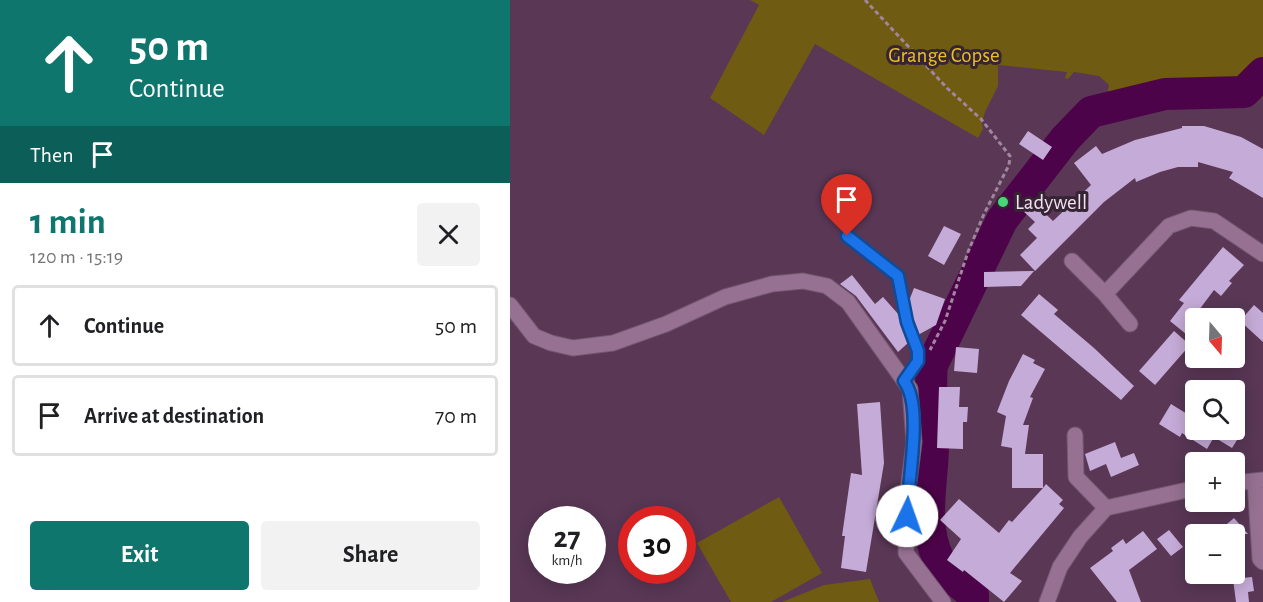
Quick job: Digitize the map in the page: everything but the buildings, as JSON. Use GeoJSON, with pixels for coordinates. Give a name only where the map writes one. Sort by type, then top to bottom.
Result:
{"type":"FeatureCollection","features":[{"type":"Feature","properties":{"kind":"street"},"geometry":{"type":"LineString","coordinates":[[1105,294],[1169,226],[1191,218],[1214,221],[1263,254]]}},
{"type":"Feature","properties":{"kind":"street"},"geometry":{"type":"LineString","coordinates":[[1072,261],[1105,294],[1130,324]]}},
{"type":"Feature","properties":{"kind":"street"},"geometry":{"type":"LineString","coordinates":[[510,305],[534,336],[573,348],[613,343],[666,324],[725,297],[772,284],[803,281],[827,286],[848,302],[907,385],[914,442],[907,498],[906,553],[943,602]]}},
{"type":"Feature","properties":{"kind":"street"},"geometry":{"type":"LineString","coordinates":[[1075,435],[1076,477],[1106,508]]}},
{"type":"Feature","properties":{"kind":"street"},"geometry":{"type":"LineString","coordinates":[[1259,481],[1260,559],[1263,562]]}},
{"type":"Feature","properties":{"kind":"street"},"geometry":{"type":"LineString","coordinates":[[1047,602],[1060,567],[1080,537],[1106,508],[1185,490]]}},
{"type":"Feature","properties":{"kind":"lane"},"geometry":{"type":"LineString","coordinates":[[847,236],[898,276],[907,322],[918,351],[918,361],[907,385]]}},
{"type":"Feature","properties":{"kind":"path"},"geometry":{"type":"LineString","coordinates":[[865,0],[947,88],[981,119],[1010,156],[1009,165],[968,252],[945,321],[930,350]]}},
{"type":"Feature","properties":{"kind":"green space","name":"Grange Copse"},"geometry":{"type":"Polygon","coordinates":[[[750,0],[1263,0],[1263,97],[1248,96],[1249,89],[1203,87],[1105,105],[1109,85],[1099,76],[1074,72],[1068,79],[1065,78],[1067,72],[998,65],[998,86],[985,112],[983,129],[978,138],[815,44],[764,135],[710,98],[759,5],[750,0]]]}},
{"type":"Feature","properties":{"kind":"green space"},"geometry":{"type":"Polygon","coordinates":[[[779,497],[822,573],[771,602],[731,602],[697,543],[779,497]]]}},
{"type":"Feature","properties":{"kind":"green space"},"geometry":{"type":"Polygon","coordinates":[[[870,579],[879,602],[782,602],[824,585],[870,579]]]}},
{"type":"Feature","properties":{"kind":"waterway"},"geometry":{"type":"LineString","coordinates":[[973,602],[973,594],[944,568],[938,558],[930,532],[929,504],[933,438],[931,375],[932,365],[1002,220],[1065,139],[1091,112],[1165,94],[1244,92],[1263,73]]}},
{"type":"Feature","properties":{"kind":"place","name":"Ladywell"},"geometry":{"type":"Point","coordinates":[1003,202]}},
{"type":"Feature","properties":{"kind":"route"},"geometry":{"type":"LineString","coordinates":[[847,236],[898,276],[907,322],[918,351],[918,361],[904,381],[910,389],[914,442],[907,516]]}}]}
